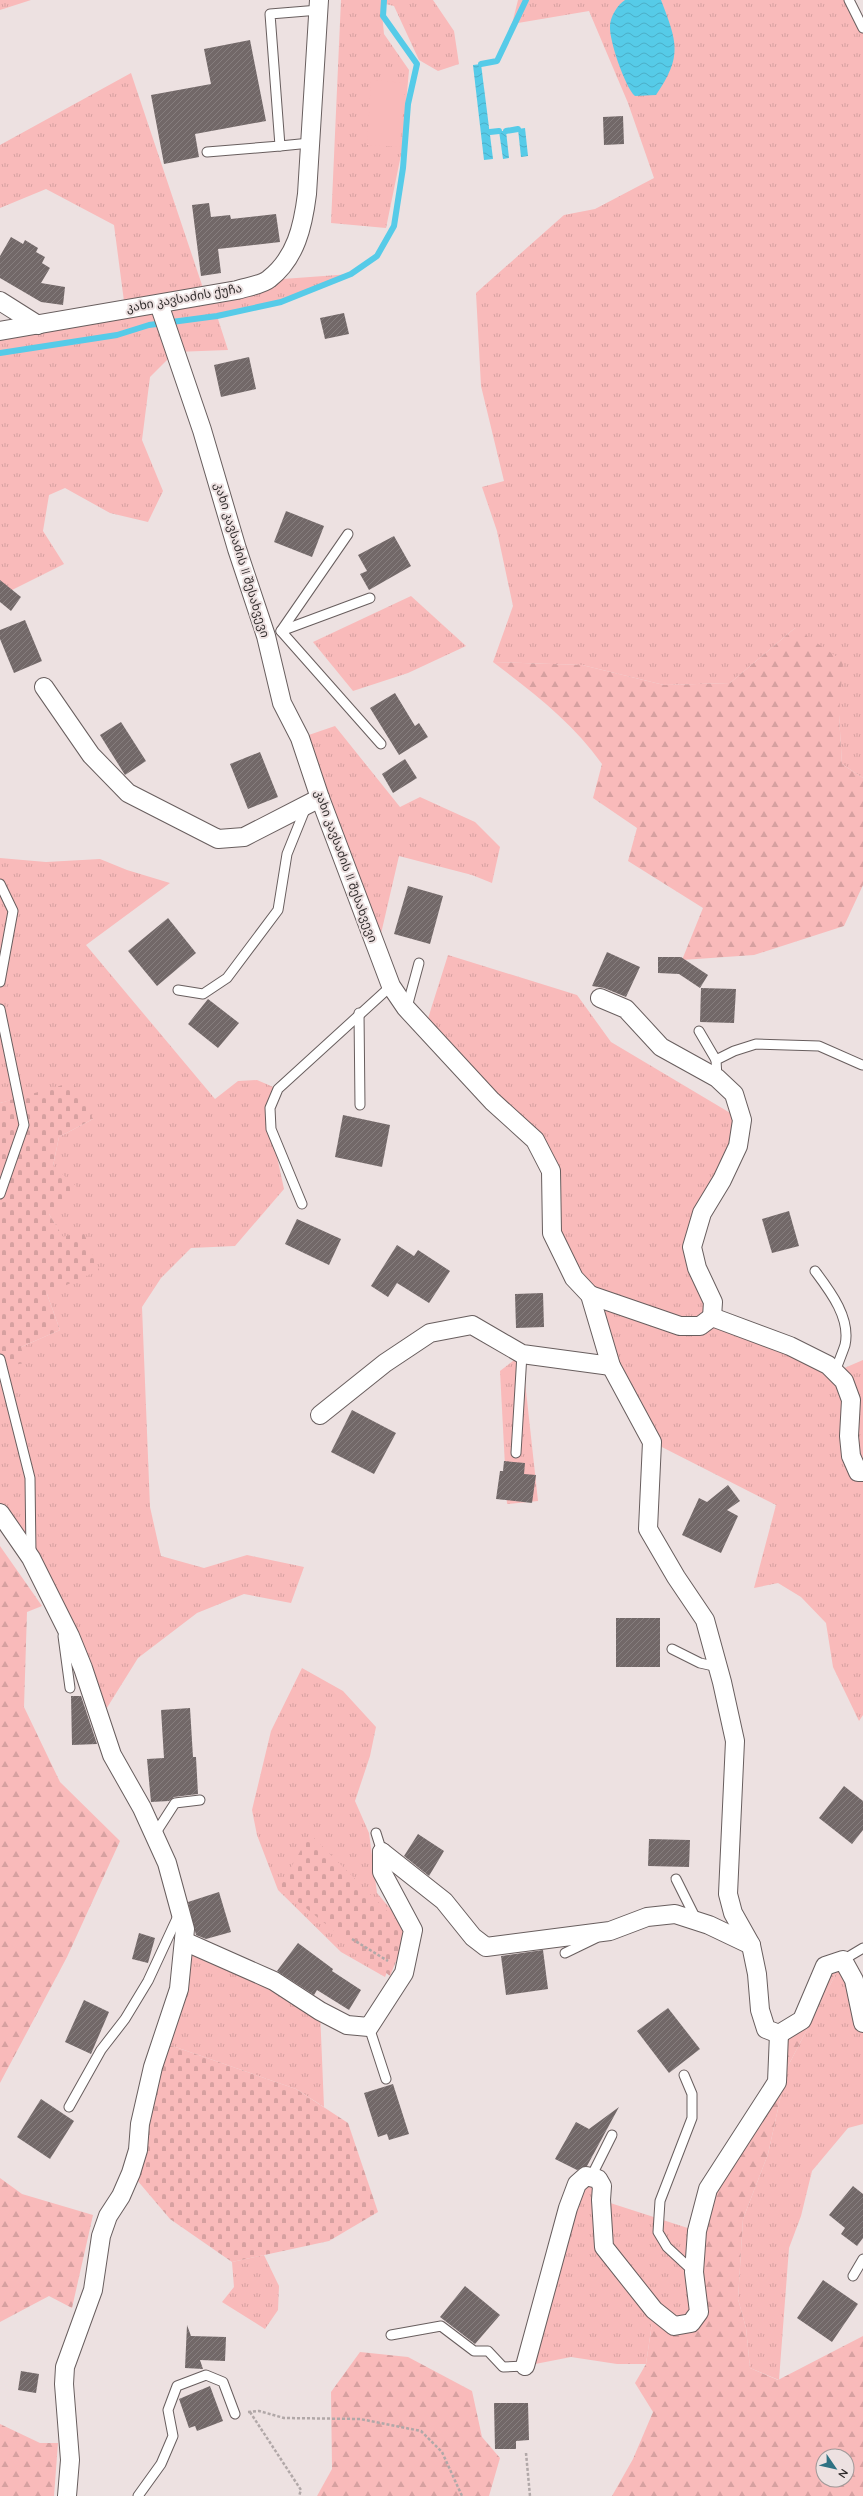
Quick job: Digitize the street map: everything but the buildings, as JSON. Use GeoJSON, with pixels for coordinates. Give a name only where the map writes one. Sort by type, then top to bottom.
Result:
{"type":"FeatureCollection","features":[{"type":"Feature","properties":{"kind":"street","name":"კახი კავსაძის ქუჩა"},"geometry":{"type":"LineString","coordinates":[[0,331],[161,308],[237,290],[269,280],[292,253],[303,224],[319,5]]}},
{"type":"Feature","properties":{"kind":"street"},"geometry":{"type":"LineString","coordinates":[[0,301],[38,325]]}},
{"type":"Feature","properties":{"kind":"street","name":"კახი კავსაძის II შესახვევი"},"geometry":{"type":"LineString","coordinates":[[161,308],[202,430],[237,549],[274,634],[282,703],[300,738],[313,801],[391,986],[406,1008],[492,1101],[535,1140],[551,1171],[552,1233],[574,1278],[590,1295],[611,1366],[652,1442],[648,1529],[705,1620],[718,1667],[735,1741],[728,1894],[733,1913],[751,1945],[757,1974],[760,2010],[766,2029],[779,2034]]}},
{"type":"Feature","properties":{"kind":"street"},"geometry":{"type":"LineString","coordinates":[[44,687],[91,755],[128,793],[218,839],[244,837],[313,801]]}},
{"type":"Feature","properties":{"kind":"street"},"geometry":{"type":"LineString","coordinates":[[590,1295],[680,1326],[700,1326],[712,1317],[713,1302],[697,1268],[692,1247],[702,1213],[722,1180],[738,1146],[742,1120],[734,1094],[717,1078],[661,1047],[626,1009],[600,998]]}},
{"type":"Feature","properties":{"kind":"street"},"geometry":{"type":"LineString","coordinates":[[712,1317],[790,1346],[828,1365],[844,1381],[851,1400],[849,1436],[850,1456],[858,1472],[863,1472]]}},
{"type":"Feature","properties":{"kind":"street"},"geometry":{"type":"LineString","coordinates":[[320,1415],[385,1363],[430,1333],[472,1324],[522,1354],[611,1366]]}},
{"type":"Feature","properties":{"kind":"street"},"geometry":{"type":"LineString","coordinates":[[0,1513],[31,1558],[58,1609],[83,1668],[112,1756],[155,1834],[167,1863],[182,1910],[186,1942],[179,1989],[153,2068],[140,2124],[138,2150],[131,2174],[121,2196],[108,2216],[101,2236],[93,2290],[65,2367],[64,2384],[70,2460],[67,2496]]}},
{"type":"Feature","properties":{"kind":"street"},"geometry":{"type":"LineString","coordinates":[[382,1852],[444,1901],[473,1937],[486,1947],[610,1931],[647,1917],[675,1914],[697,1921],[751,1945]]}},
{"type":"Feature","properties":{"kind":"street"},"geometry":{"type":"LineString","coordinates":[[186,1942],[274,1981],[347,2025],[369,2027],[404,1973],[413,1930],[382,1872],[382,1852]]}},
{"type":"Feature","properties":{"kind":"street"},"geometry":{"type":"LineString","coordinates":[[525,2366],[568,2208],[577,2184],[586,2176],[598,2178],[602,2186],[601,2200],[604,2247],[654,2310],[674,2326],[691,2323],[699,2312],[694,2272],[697,2231],[708,2189],[777,2082],[779,2034],[802,2020],[824,1966],[843,1960],[854,1980],[863,2024]]}},
{"type":"Feature","properties":{"kind":"lane"},"geometry":{"type":"LineString","coordinates":[[848,0],[863,28]]}},
{"type":"Feature","properties":{"kind":"lane"},"geometry":{"type":"LineString","coordinates":[[280,146],[270,14],[319,5]]}},
{"type":"Feature","properties":{"kind":"lane"},"geometry":{"type":"LineString","coordinates":[[207,152],[310,143]]}},
{"type":"Feature","properties":{"kind":"lane"},"geometry":{"type":"LineString","coordinates":[[274,634],[348,534]]}},
{"type":"Feature","properties":{"kind":"lane"},"geometry":{"type":"LineString","coordinates":[[274,634],[370,598]]}},
{"type":"Feature","properties":{"kind":"lane"},"geometry":{"type":"LineString","coordinates":[[274,634],[381,744]]}},
{"type":"Feature","properties":{"kind":"lane"},"geometry":{"type":"LineString","coordinates":[[178,990],[203,994],[227,978],[268,926],[278,910],[287,854],[313,801]]}},
{"type":"Feature","properties":{"kind":"lane"},"geometry":{"type":"LineString","coordinates":[[0,884],[13,911],[0,982]]}},
{"type":"Feature","properties":{"kind":"lane"},"geometry":{"type":"LineString","coordinates":[[406,1008],[419,963]]}},
{"type":"Feature","properties":{"kind":"lane"},"geometry":{"type":"LineString","coordinates":[[302,1204],[272,1129],[270,1108],[278,1089],[359,1013],[391,986]]}},
{"type":"Feature","properties":{"kind":"lane"},"geometry":{"type":"LineString","coordinates":[[0,1009],[24,1124],[0,1194]]}},
{"type":"Feature","properties":{"kind":"lane"},"geometry":{"type":"LineString","coordinates":[[359,1013],[360,1105]]}},
{"type":"Feature","properties":{"kind":"lane"},"geometry":{"type":"LineString","coordinates":[[699,1031],[716,1060],[717,1078]]}},
{"type":"Feature","properties":{"kind":"lane"},"geometry":{"type":"LineString","coordinates":[[716,1060],[734,1050],[756,1044],[820,1046],[862,1065]]}},
{"type":"Feature","properties":{"kind":"lane"},"geometry":{"type":"LineString","coordinates":[[815,1271],[831,1292],[843,1318],[845,1344],[835,1372]]}},
{"type":"Feature","properties":{"kind":"lane"},"geometry":{"type":"LineString","coordinates":[[516,1453],[522,1354]]}},
{"type":"Feature","properties":{"kind":"lane"},"geometry":{"type":"LineString","coordinates":[[0,1359],[30,1478],[31,1558]]}},
{"type":"Feature","properties":{"kind":"lane"},"geometry":{"type":"LineString","coordinates":[[58,1609],[70,1688]]}},
{"type":"Feature","properties":{"kind":"lane"},"geometry":{"type":"LineString","coordinates":[[672,1649],[700,1662],[718,1667]]}},
{"type":"Feature","properties":{"kind":"lane"},"geometry":{"type":"LineString","coordinates":[[155,1834],[175,1803],[200,1800]]}},
{"type":"Feature","properties":{"kind":"lane"},"geometry":{"type":"LineString","coordinates":[[376,1833],[382,1852]]}},
{"type":"Feature","properties":{"kind":"lane"},"geometry":{"type":"LineString","coordinates":[[676,1879],[697,1921]]}},
{"type":"Feature","properties":{"kind":"lane"},"geometry":{"type":"LineString","coordinates":[[69,2107],[101,2050],[125,2019],[148,1981],[182,1910]]}},
{"type":"Feature","properties":{"kind":"lane"},"geometry":{"type":"LineString","coordinates":[[565,1953],[610,1931]]}},
{"type":"Feature","properties":{"kind":"lane"},"geometry":{"type":"LineString","coordinates":[[843,1960],[863,1948]]}},
{"type":"Feature","properties":{"kind":"lane"},"geometry":{"type":"LineString","coordinates":[[369,2027],[386,2079]]}},
{"type":"Feature","properties":{"kind":"lane"},"geometry":{"type":"LineString","coordinates":[[684,2075],[692,2094],[692,2118],[660,2201],[658,2232],[667,2247],[694,2272]]}},
{"type":"Feature","properties":{"kind":"lane"},"geometry":{"type":"LineString","coordinates":[[591,2177],[612,2135]]}},
{"type":"Feature","properties":{"kind":"lane"},"geometry":{"type":"LineString","coordinates":[[853,2276],[863,2259]]}},
{"type":"Feature","properties":{"kind":"lane"},"geometry":{"type":"LineString","coordinates":[[391,2335],[441,2326],[474,2351],[488,2351],[503,2367],[525,2366]]}},
{"type":"Feature","properties":{"kind":"lane"},"geometry":{"type":"LineString","coordinates":[[138,2496],[161,2464],[172,2436],[168,2410],[177,2386],[206,2375],[223,2382],[235,2414]]}},
{"type":"Feature","properties":{"kind":"path"},"geometry":{"type":"LineString","coordinates":[[352,1939],[395,1964],[404,1973]]}},
{"type":"Feature","properties":{"kind":"path"},"geometry":{"type":"LineString","coordinates":[[235,2414],[259,2411],[284,2418],[360,2419],[421,2431],[442,2452],[462,2496]]}},
{"type":"Feature","properties":{"kind":"path"},"geometry":{"type":"LineString","coordinates":[[250,2412],[301,2490],[299,2496]]}},
{"type":"Feature","properties":{"kind":"path"},"geometry":{"type":"LineString","coordinates":[[526,2453],[530,2496]]}},
{"type":"Feature","properties":{"kind":"green space"},"geometry":{"type":"Polygon","coordinates":[[[0,0],[31,0],[0,10],[0,0]]]}},
{"type":"Feature","properties":{"kind":"green space"},"geometry":{"type":"Polygon","coordinates":[[[341,0],[433,0],[454,31],[459,64],[438,71],[419,60],[394,6],[381,3],[384,34],[409,70],[402,150],[386,228],[331,223],[341,0]]]}},
{"type":"Feature","properties":{"kind":"green space"},"geometry":{"type":"Polygon","coordinates":[[[518,0],[852,0],[863,28],[863,778],[842,764],[839,715],[795,628],[730,683],[664,685],[582,665],[493,662],[513,606],[497,531],[482,487],[504,481],[481,386],[476,293],[564,215],[595,209],[654,178],[628,103],[589,11],[512,24],[518,0]]]}},
{"type":"Feature","properties":{"kind":"green space"},"geometry":{"type":"Polygon","coordinates":[[[131,73],[205,294],[269,280],[351,274],[303,295],[217,316],[228,350],[175,352],[150,377],[142,440],[163,491],[148,522],[110,513],[65,488],[49,495],[43,531],[64,564],[0,596],[0,331],[125,309],[114,225],[46,189],[0,208],[0,145],[131,73]]]}},
{"type":"Feature","properties":{"kind":"green space"},"geometry":{"type":"Polygon","coordinates":[[[371,80],[405,83],[400,147],[367,145],[371,80]]]}},
{"type":"Feature","properties":{"kind":"green space"},"geometry":{"type":"Polygon","coordinates":[[[411,596],[466,646],[408,673],[353,691],[313,642],[411,596]]]}},
{"type":"Feature","properties":{"kind":"green space"},"geometry":{"type":"Polygon","coordinates":[[[795,628],[843,661],[839,715],[842,764],[863,778],[863,885],[844,926],[754,955],[682,960],[703,908],[628,861],[637,828],[593,798],[602,764],[591,749],[566,722],[538,697],[493,662],[582,665],[664,685],[730,683],[795,628]]]}},
{"type":"Feature","properties":{"kind":"green space"},"geometry":{"type":"Polygon","coordinates":[[[335,726],[400,807],[420,797],[475,822],[500,847],[492,883],[472,875],[399,856],[377,951],[300,738],[335,726]]]}},
{"type":"Feature","properties":{"kind":"green space"},"geometry":{"type":"Polygon","coordinates":[[[0,858],[46,862],[100,859],[127,870],[170,883],[86,945],[215,1099],[238,1081],[257,1080],[278,1089],[271,1108],[271,1129],[284,1189],[235,1246],[191,1248],[161,1278],[142,1307],[150,1507],[161,1556],[204,1568],[247,1555],[304,1567],[291,1603],[244,1594],[197,1613],[138,1658],[100,1719],[0,1513],[0,1370],[21,1347],[60,1330],[47,1294],[63,1238],[49,1214],[53,1166],[59,1137],[93,1119],[31,1095],[0,1103],[0,858]]]}},
{"type":"Feature","properties":{"kind":"green space"},"geometry":{"type":"Polygon","coordinates":[[[448,955],[577,995],[611,1042],[742,1120],[692,1248],[712,1317],[835,1372],[863,1360],[863,1715],[859,1721],[833,1667],[826,1623],[801,1597],[778,1583],[754,1588],[776,1505],[652,1442],[590,1295],[552,1233],[551,1171],[425,1028],[448,955]]]}},
{"type":"Feature","properties":{"kind":"green space"},"geometry":{"type":"Polygon","coordinates":[[[73,1082],[93,1119],[59,1137],[53,1166],[78,1188],[49,1214],[63,1237],[83,1231],[99,1270],[47,1294],[60,1330],[21,1347],[25,1363],[2,1367],[0,1370],[0,1103],[73,1082]]]}},
{"type":"Feature","properties":{"kind":"green space"},"geometry":{"type":"Polygon","coordinates":[[[522,1354],[538,1501],[507,1504],[500,1371],[522,1354]]]}},
{"type":"Feature","properties":{"kind":"green space"},"geometry":{"type":"Polygon","coordinates":[[[0,1546],[42,1606],[27,1612],[24,1707],[60,1782],[120,1841],[67,1957],[0,2083],[0,1546]]]}},
{"type":"Feature","properties":{"kind":"green space"},"geometry":{"type":"Polygon","coordinates":[[[302,1668],[343,1691],[376,1727],[370,1756],[355,1801],[369,1833],[377,1893],[406,1927],[385,1977],[341,1952],[278,1890],[257,1835],[252,1810],[271,1731],[302,1668]]]}},
{"type":"Feature","properties":{"kind":"green space"},"geometry":{"type":"Polygon","coordinates":[[[310,1834],[408,1932],[390,1976],[280,1887],[310,1834]]]}},
{"type":"Feature","properties":{"kind":"green space"},"geometry":{"type":"Polygon","coordinates":[[[186,1942],[320,2011],[324,2107],[296,2089],[161,2042],[186,1942]]]}},
{"type":"Feature","properties":{"kind":"green space"},"geometry":{"type":"Polygon","coordinates":[[[843,1960],[863,2023],[863,2124],[848,2128],[812,2171],[801,2216],[789,2248],[779,2380],[750,2368],[746,2328],[738,2299],[743,2219],[768,2154],[787,2068],[843,1960]]]}},
{"type":"Feature","properties":{"kind":"green space"},"geometry":{"type":"Polygon","coordinates":[[[843,1960],[787,2068],[768,2154],[743,2219],[738,2299],[746,2328],[750,2368],[778,2380],[863,2336],[863,2496],[612,2496],[633,2459],[653,2412],[635,2383],[646,2364],[654,2310],[691,2323],[708,2189],[777,2082],[779,2034],[843,1960]]]}},
{"type":"Feature","properties":{"kind":"green space"},"geometry":{"type":"Polygon","coordinates":[[[161,2042],[296,2089],[348,2123],[378,2212],[329,2241],[232,2262],[170,2219],[131,2173],[161,2042]]]}},
{"type":"Feature","properties":{"kind":"green space"},"geometry":{"type":"Polygon","coordinates":[[[586,2176],[601,2200],[697,2231],[691,2323],[654,2310],[646,2364],[617,2364],[571,2357],[525,2366],[586,2176]]]}},
{"type":"Feature","properties":{"kind":"green space"},"geometry":{"type":"Polygon","coordinates":[[[0,2178],[22,2194],[93,2215],[72,2308],[49,2296],[0,2322],[0,2178]]]}},
{"type":"Feature","properties":{"kind":"green space"},"geometry":{"type":"Polygon","coordinates":[[[264,2255],[279,2286],[278,2310],[265,2329],[222,2302],[234,2287],[232,2262],[264,2255]]]}},
{"type":"Feature","properties":{"kind":"green space"},"geometry":{"type":"Polygon","coordinates":[[[360,2352],[408,2357],[472,2391],[482,2437],[500,2458],[489,2496],[317,2496],[332,2469],[331,2392],[360,2352]]]}},
{"type":"Feature","properties":{"kind":"green space"},"geometry":{"type":"Polygon","coordinates":[[[0,2424],[40,2443],[58,2443],[54,2496],[0,2496],[0,2424]]]}},
{"type":"Feature","properties":{"kind":"water"},"geometry":{"type":"Polygon","coordinates":[[[625,0],[661,0],[671,27],[674,38],[674,59],[665,81],[656,95],[635,96],[622,74],[618,63],[610,33],[610,22],[615,11],[625,0]]]}},
{"type":"Feature","properties":{"kind":"water"},"geometry":{"type":"Polygon","coordinates":[[[481,64],[493,159],[484,160],[473,65],[481,64]]]}},
{"type":"Feature","properties":{"kind":"water"},"geometry":{"type":"Polygon","coordinates":[[[525,128],[528,156],[521,157],[518,129],[525,128]]]}},
{"type":"Feature","properties":{"kind":"water"},"geometry":{"type":"Polygon","coordinates":[[[499,131],[506,131],[509,158],[503,159],[499,131]]]}},
{"type":"Feature","properties":{"kind":"waterway"},"geometry":{"type":"LineString","coordinates":[[0,353],[117,335],[149,325],[217,316],[281,302],[351,274],[377,256],[394,226],[403,168],[408,104],[417,64],[383,16],[384,0]]}},
{"type":"Feature","properties":{"kind":"waterway"},"geometry":{"type":"LineString","coordinates":[[481,64],[497,61],[526,0]]}},
{"type":"Feature","properties":{"kind":"waterway"},"geometry":{"type":"LineString","coordinates":[[506,131],[518,129]]}},
{"type":"Feature","properties":{"kind":"waterway"},"geometry":{"type":"LineString","coordinates":[[490,132],[499,131]]}}]}
